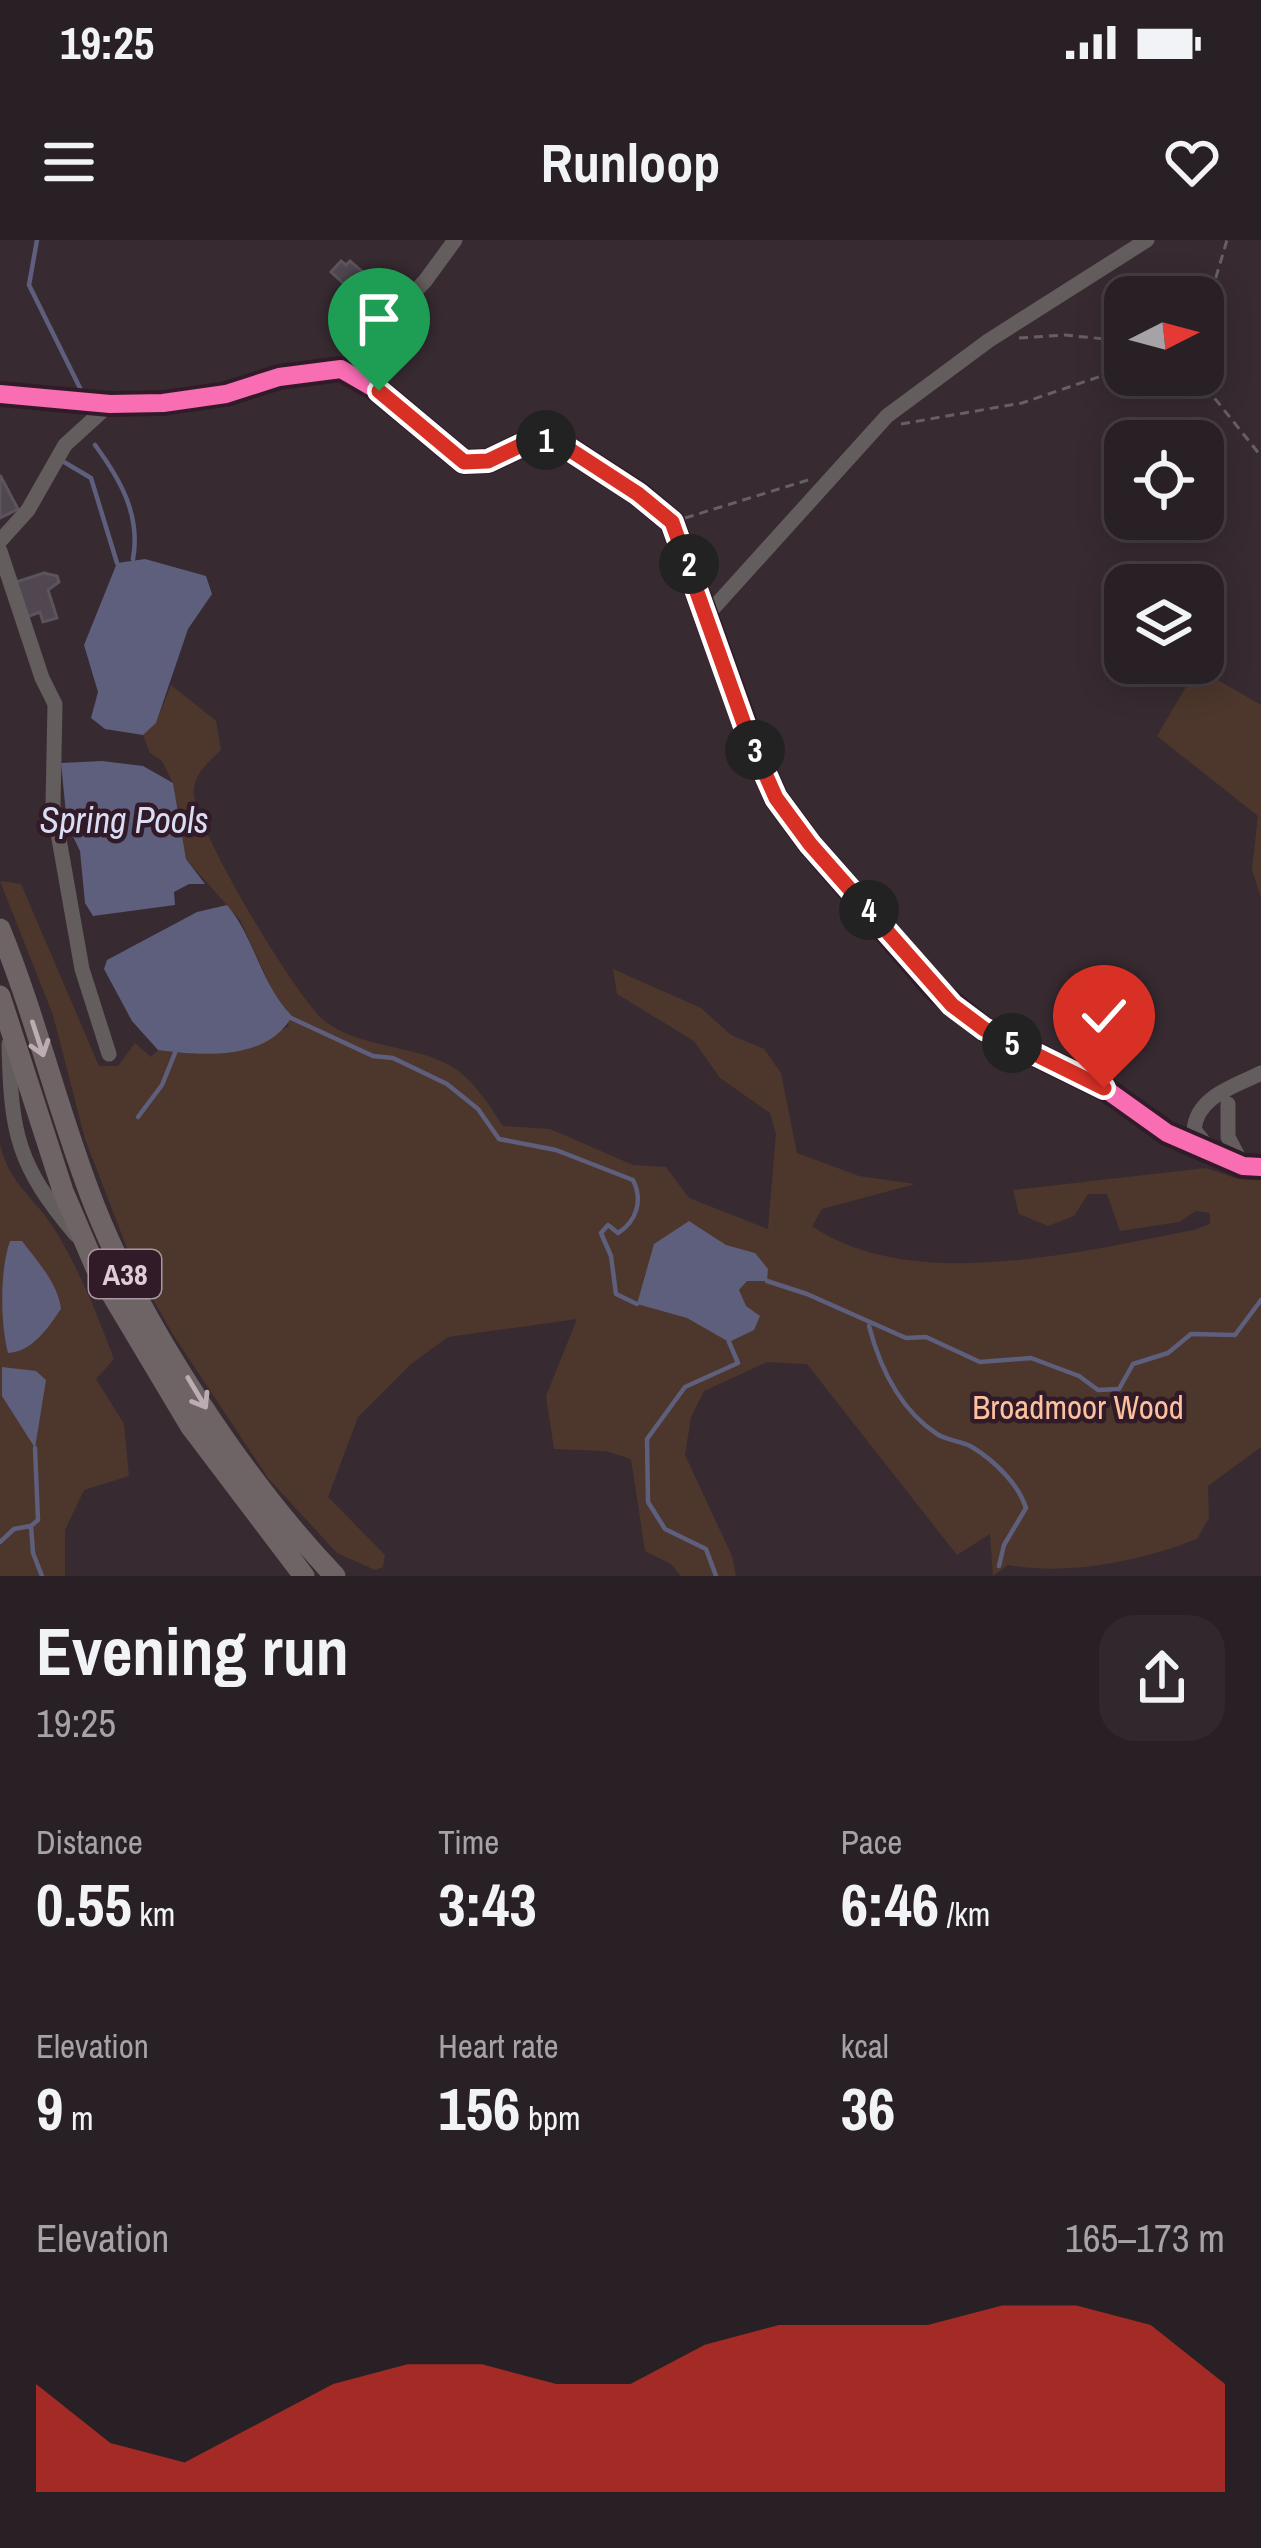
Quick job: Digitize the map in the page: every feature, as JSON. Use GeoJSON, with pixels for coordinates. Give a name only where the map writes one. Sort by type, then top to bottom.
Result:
{"type":"FeatureCollection","features":[{"type":"Feature","properties":{"kind":"highway","name":"A38"},"geometry":{"type":"LineString","coordinates":[[0,928],[72,1146],[124,1272],[209,1414],[319,1570]]}},
{"type":"Feature","properties":{"kind":"highway","name":"A38"},"geometry":{"type":"LineString","coordinates":[[0,996],[85,1247],[191,1427],[319,1570]]}},
{"type":"Feature","properties":{"kind":"street"},"geometry":{"type":"LineString","coordinates":[[341,369],[425,281],[455,240]]}},
{"type":"Feature","properties":{"kind":"street"},"geometry":{"type":"LineString","coordinates":[[708,614],[879,426],[988,341],[1147,240]]}},
{"type":"Feature","properties":{"kind":"street"},"geometry":{"type":"LineString","coordinates":[[0,394],[110,404],[226,394],[279,377],[341,369],[379,391],[464,462],[488,461],[532,440],[555,440],[672,522],[748,735],[776,798],[935,989],[984,1029],[1104,1088],[1167,1133],[1252,1166]]}},
{"type":"Feature","properties":{"kind":"street"},"geometry":{"type":"LineString","coordinates":[[0,541],[28,510],[65,445],[110,404]]}},
{"type":"Feature","properties":{"kind":"street"},"geometry":{"type":"LineString","coordinates":[[0,551],[55,704],[53,805],[82,969],[109,1054]]}},
{"type":"Feature","properties":{"kind":"street"},"geometry":{"type":"LineString","coordinates":[[1214,1153],[1194,1130],[1197,1112],[1210,1098],[1261,1073]]}},
{"type":"Feature","properties":{"kind":"street"},"geometry":{"type":"LineString","coordinates":[[1228,1104],[1228,1137],[1252,1166]]}},
{"type":"Feature","properties":{"kind":"street"},"geometry":{"type":"LineString","coordinates":[[319,1570],[348,1576]]}},
{"type":"Feature","properties":{"kind":"path"},"geometry":{"type":"LineString","coordinates":[[1216,276],[1227,240]]}},
{"type":"Feature","properties":{"kind":"path"},"geometry":{"type":"LineString","coordinates":[[988,341],[1065,335],[1104,339]]}},
{"type":"Feature","properties":{"kind":"path"},"geometry":{"type":"LineString","coordinates":[[879,426],[1022,404],[1104,375]]}},
{"type":"Feature","properties":{"kind":"path"},"geometry":{"type":"LineString","coordinates":[[1213,396],[1261,456]]}},
{"type":"Feature","properties":{"kind":"path"},"geometry":{"type":"LineString","coordinates":[[672,522],[789,484],[836,475]]}},
{"type":"Feature","properties":{"kind":"green space"},"geometry":{"type":"Polygon","coordinates":[[[1188,684],[1224,684],[1261,705],[1261,898],[1252,869],[1258,816],[1157,736],[1188,684]]]}},
{"type":"Feature","properties":{"kind":"green space","name":"Broadmoor Wood"},"geometry":{"type":"Polygon","coordinates":[[[171,685],[216,721],[221,750],[196,781],[199,814],[250,914],[313,1009],[341,1031],[435,1058],[457,1070],[503,1126],[550,1129],[633,1165],[666,1167],[689,1198],[768,1229],[776,1134],[770,1113],[720,1078],[694,1041],[617,994],[613,969],[701,1008],[731,1035],[764,1049],[781,1073],[797,1153],[859,1176],[915,1184],[822,1209],[812,1226],[853,1247],[898,1259],[948,1263],[999,1262],[1102,1248],[1194,1230],[1210,1224],[1210,1213],[1196,1211],[1179,1222],[1120,1231],[1107,1194],[1088,1194],[1074,1216],[1048,1226],[1019,1214],[1013,1190],[1206,1168],[1238,1179],[1261,1180],[1261,1447],[1208,1486],[1209,1518],[1197,1539],[1104,1564],[1055,1569],[1008,1565],[993,1576],[990,1534],[957,1555],[807,1364],[767,1362],[704,1391],[691,1417],[685,1455],[732,1556],[736,1576],[681,1576],[671,1564],[645,1551],[631,1459],[606,1451],[554,1449],[546,1396],[577,1319],[448,1337],[411,1364],[358,1417],[328,1497],[385,1555],[383,1567],[375,1570],[337,1553],[268,1478],[134,1266],[85,1139],[53,1015],[0,881],[21,884],[99,1066],[118,1066],[135,1043],[151,1057],[158,1050],[211,1054],[255,1043],[289,1026],[240,920],[186,859],[173,783],[162,761],[150,753],[143,735],[156,723],[171,685]]]}},
{"type":"Feature","properties":{"kind":"green space"},"geometry":{"type":"Polygon","coordinates":[[[0,1145],[10,1171],[55,1230],[88,1293],[114,1359],[96,1379],[124,1424],[129,1476],[84,1490],[65,1530],[65,1576],[0,1576],[0,1145]]]}},
{"type":"Feature","properties":{"kind":"water"},"geometry":{"type":"Polygon","coordinates":[[[145,559],[206,576],[212,594],[188,629],[156,723],[143,735],[105,729],[91,718],[98,692],[84,645],[117,563],[145,559]]]}},
{"type":"Feature","properties":{"kind":"water","name":"Spring Pools"},"geometry":{"type":"Polygon","coordinates":[[[61,763],[143,766],[173,783],[186,859],[205,884],[189,884],[174,892],[175,905],[93,916],[85,903],[80,851],[67,824],[61,763]]]}},
{"type":"Feature","properties":{"kind":"water"},"geometry":{"type":"Polygon","coordinates":[[[227,905],[292,1016],[281,1031],[251,1048],[213,1054],[158,1050],[132,1021],[104,969],[107,960],[197,912],[227,905]]]}},
{"type":"Feature","properties":{"kind":"water"},"geometry":{"type":"Polygon","coordinates":[[[689,1221],[726,1245],[755,1253],[768,1269],[767,1281],[747,1281],[739,1290],[746,1306],[760,1316],[754,1330],[729,1342],[687,1318],[637,1304],[654,1244],[689,1221]]]}},
{"type":"Feature","properties":{"kind":"water"},"geometry":{"type":"Polygon","coordinates":[[[10,1241],[22,1241],[40,1264],[61,1309],[32,1344],[8,1353],[2,1296],[10,1241]]]}},
{"type":"Feature","properties":{"kind":"water"},"geometry":{"type":"Polygon","coordinates":[[[2,1367],[36,1371],[46,1380],[35,1448],[2,1396],[2,1367]]]}},
{"type":"Feature","properties":{"kind":"building"},"geometry":{"type":"Polygon","coordinates":[[[341,261],[346,265],[350,261],[370,278],[355,294],[331,272],[341,261]]]}},
{"type":"Feature","properties":{"kind":"building"},"geometry":{"type":"Polygon","coordinates":[[[0,475],[18,509],[0,518],[0,475]]]}},
{"type":"Feature","properties":{"kind":"building"},"geometry":{"type":"Polygon","coordinates":[[[44,573],[57,576],[59,582],[48,590],[57,618],[43,622],[40,612],[24,618],[13,583],[44,573]]]}},
{"type":"Feature","properties":{"kind":"waterway"},"geometry":{"type":"LineString","coordinates":[[37,240],[29,285],[80,388]]}},
{"type":"Feature","properties":{"kind":"waterway"},"geometry":{"type":"LineString","coordinates":[[95,445],[126,498],[134,527],[133,559]]}},
{"type":"Feature","properties":{"kind":"waterway"},"geometry":{"type":"LineString","coordinates":[[64,462],[91,478],[117,563]]}},
{"type":"Feature","properties":{"kind":"waterway"},"geometry":{"type":"LineString","coordinates":[[291,1018],[447,1084],[478,1109],[499,1139],[556,1150],[633,1180],[638,1195],[634,1216],[618,1233],[608,1225],[601,1233],[611,1256],[616,1294],[637,1304]]}},
{"type":"Feature","properties":{"kind":"waterway"},"geometry":{"type":"LineString","coordinates":[[138,1117],[162,1085],[175,1053]]}},
{"type":"Feature","properties":{"kind":"waterway"},"geometry":{"type":"LineString","coordinates":[[767,1281],[906,1338],[926,1337],[980,1362],[1031,1358],[1079,1376],[1098,1390],[1119,1389],[1133,1364],[1168,1353],[1191,1334],[1235,1335],[1261,1300]]}},
{"type":"Feature","properties":{"kind":"waterway"},"geometry":{"type":"LineString","coordinates":[[869,1326],[885,1372],[912,1412],[937,1434],[989,1459],[1023,1499],[1026,1508],[1004,1545],[999,1566]]}},
{"type":"Feature","properties":{"kind":"waterway"},"geometry":{"type":"LineString","coordinates":[[716,1576],[706,1549],[665,1529],[648,1502],[647,1439],[685,1387],[738,1363],[729,1342]]}},
{"type":"Feature","properties":{"kind":"waterway"},"geometry":{"type":"LineString","coordinates":[[35,1448],[38,1520],[31,1526],[33,1553],[42,1576]]}},
{"type":"Feature","properties":{"kind":"waterway"},"geometry":{"type":"LineString","coordinates":[[0,1542],[14,1529],[30,1526]]}},
{"type":"Feature","properties":{"kind":"cycle path"},"geometry":{"type":"LineString","coordinates":[[0,394],[110,404],[163,403],[226,394],[279,377],[341,369],[379,391],[464,462],[488,461],[532,440],[555,440],[639,494],[672,522],[776,798],[935,989],[984,1029],[1104,1088],[1167,1133],[1243,1166],[1261,1167]]}},
{"type":"Feature","properties":{"kind":"route"},"geometry":{"type":"LineString","coordinates":[[379,391],[464,462],[488,461],[532,440],[555,440],[590,460],[672,522],[748,735],[776,798],[810,844],[952,1005],[984,1029],[1104,1088]]}}]}
